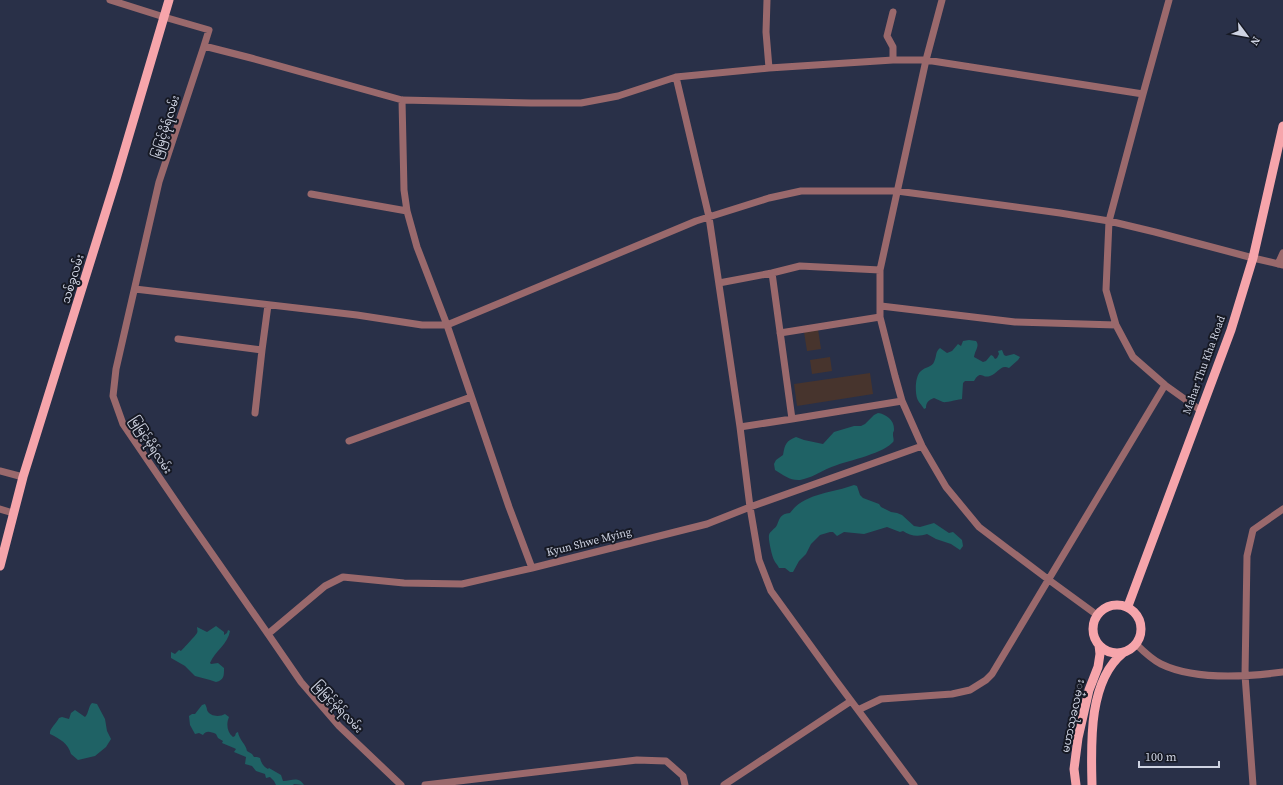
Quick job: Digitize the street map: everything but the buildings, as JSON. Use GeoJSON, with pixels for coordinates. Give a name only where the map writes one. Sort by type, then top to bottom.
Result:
{"type":"FeatureCollection","features":[{"type":"Feature","properties":{"kind":"main road","name":"သစ်ခွလမ်း"},"geometry":{"type":"LineString","coordinates":[[0,566],[23,477],[114,187],[169,0]]}},
{"type":"Feature","properties":{"kind":"main road","name":"Mahar Thu Kha Road"},"geometry":{"type":"LineString","coordinates":[[1128,606],[1231,330],[1253,258],[1283,126]]}},
{"type":"Feature","properties":{"kind":"main road"},"geometry":{"type":"LineString","coordinates":[[1121,604],[1128,606],[1140,619],[1142,628],[1141,636],[1136,644],[1128,651],[1117,653],[1107,651],[1099,645],[1095,638],[1093,630],[1097,615],[1108,606],[1121,604]]}},
{"type":"Feature","properties":{"kind":"main road","name":"မဟာသုခလမ္း"},"geometry":{"type":"LineString","coordinates":[[1076,785],[1074,770],[1078,738],[1089,690],[1098,667],[1100,654],[1099,645]]}},
{"type":"Feature","properties":{"kind":"main road","name":"မဟာသုခလမ္း"},"geometry":{"type":"LineString","coordinates":[[1092,785],[1092,731],[1098,698],[1106,674],[1112,663],[1122,653]]}},
{"type":"Feature","properties":{"kind":"street"},"geometry":{"type":"LineString","coordinates":[[110,0],[164,17]]}},
{"type":"Feature","properties":{"kind":"street"},"geometry":{"type":"LineString","coordinates":[[766,0],[766,32],[769,68]]}},
{"type":"Feature","properties":{"kind":"street"},"geometry":{"type":"LineString","coordinates":[[942,0],[926,60],[880,270],[880,317],[902,401],[922,446],[946,487],[979,527],[1097,615]]}},
{"type":"Feature","properties":{"kind":"street"},"geometry":{"type":"LineString","coordinates":[[1169,0],[1109,221],[1106,290],[1116,325],[1133,357],[1165,385],[1200,410]]}},
{"type":"Feature","properties":{"kind":"street"},"geometry":{"type":"LineString","coordinates":[[893,12],[887,36],[893,47],[893,60]]}},
{"type":"Feature","properties":{"kind":"street","name":"မြမြင့်မိုရ်လမ်း"},"geometry":{"type":"LineString","coordinates":[[164,17],[209,30],[159,182],[116,369],[113,396],[123,424],[301,682],[339,726],[401,785]]}},
{"type":"Feature","properties":{"kind":"street"},"geometry":{"type":"LineString","coordinates":[[204,46],[402,100],[581,103],[618,96],[676,77],[769,68],[893,60],[926,60],[1143,94]]}},
{"type":"Feature","properties":{"kind":"street"},"geometry":{"type":"LineString","coordinates":[[676,77],[709,217],[740,427],[750,507],[759,560],[771,591],[914,785]]}},
{"type":"Feature","properties":{"kind":"street"},"geometry":{"type":"LineString","coordinates":[[402,100],[404,190],[407,211],[417,247],[447,325],[509,507],[532,568]]}},
{"type":"Feature","properties":{"kind":"street"},"geometry":{"type":"LineString","coordinates":[[135,288],[268,306],[357,315],[422,325],[447,325],[696,221],[769,198],[801,191],[897,191],[1109,221],[1280,264],[1283,253]]}},
{"type":"Feature","properties":{"kind":"street"},"geometry":{"type":"LineString","coordinates":[[311,194],[407,211]]}},
{"type":"Feature","properties":{"kind":"street"},"geometry":{"type":"LineString","coordinates":[[719,283],[800,266],[880,270]]}},
{"type":"Feature","properties":{"kind":"street"},"geometry":{"type":"LineString","coordinates":[[772,273],[792,419]]}},
{"type":"Feature","properties":{"kind":"street"},"geometry":{"type":"LineString","coordinates":[[256,413],[268,306]]}},
{"type":"Feature","properties":{"kind":"street"},"geometry":{"type":"LineString","coordinates":[[881,306],[1016,322],[1116,325]]}},
{"type":"Feature","properties":{"kind":"street"},"geometry":{"type":"LineString","coordinates":[[780,333],[880,317]]}},
{"type":"Feature","properties":{"kind":"street"},"geometry":{"type":"LineString","coordinates":[[178,339],[262,350]]}},
{"type":"Feature","properties":{"kind":"street"},"geometry":{"type":"LineString","coordinates":[[858,710],[881,699],[952,694],[970,690],[986,680],[992,674],[1165,385]]}},
{"type":"Feature","properties":{"kind":"street"},"geometry":{"type":"LineString","coordinates":[[350,440],[471,397]]}},
{"type":"Feature","properties":{"kind":"street"},"geometry":{"type":"LineString","coordinates":[[740,427],[902,401]]}},
{"type":"Feature","properties":{"kind":"street","name":"Kyun Shwe Mying"},"geometry":{"type":"LineString","coordinates":[[268,634],[325,586],[344,577],[404,583],[462,584],[706,524],[922,446]]}},
{"type":"Feature","properties":{"kind":"street"},"geometry":{"type":"LineString","coordinates":[[0,470],[23,477]]}},
{"type":"Feature","properties":{"kind":"street"},"geometry":{"type":"LineString","coordinates":[[0,509],[13,513]]}},
{"type":"Feature","properties":{"kind":"street"},"geometry":{"type":"LineString","coordinates":[[1253,785],[1245,675],[1247,556],[1253,530],[1283,509]]}},
{"type":"Feature","properties":{"kind":"street"},"geometry":{"type":"LineString","coordinates":[[1136,644],[1148,656],[1159,663],[1174,669],[1213,676],[1283,672]]}},
{"type":"Feature","properties":{"kind":"street"},"geometry":{"type":"LineString","coordinates":[[724,785],[851,701]]}},
{"type":"Feature","properties":{"kind":"street"},"geometry":{"type":"LineString","coordinates":[[425,785],[637,760],[666,761],[683,776],[685,785]]}},
{"type":"Feature","properties":{"kind":"shaded area"},"geometry":{"type":"Polygon","coordinates":[[[818,329],[821,349],[807,351],[804,332],[818,329]]]}},
{"type":"Feature","properties":{"kind":"shaded area"},"geometry":{"type":"Polygon","coordinates":[[[963,341],[976,341],[977,346],[974,357],[983,362],[986,361],[991,355],[995,359],[997,358],[999,354],[998,351],[1002,350],[1006,356],[1014,354],[1020,357],[1009,368],[1003,367],[993,375],[987,377],[980,375],[976,377],[974,381],[965,381],[963,383],[962,399],[942,402],[934,398],[928,402],[926,408],[924,409],[918,401],[916,395],[916,384],[919,373],[933,364],[937,351],[940,348],[947,353],[952,351],[958,344],[961,346],[963,341]]]}},
{"type":"Feature","properties":{"kind":"shaded area"},"geometry":{"type":"Polygon","coordinates":[[[830,357],[832,371],[812,374],[810,360],[830,357]]]}},
{"type":"Feature","properties":{"kind":"shaded area"},"geometry":{"type":"Polygon","coordinates":[[[870,373],[873,394],[797,406],[794,384],[870,373]]]}},
{"type":"Feature","properties":{"kind":"shaded area"},"geometry":{"type":"Polygon","coordinates":[[[878,413],[889,418],[894,426],[894,439],[887,447],[871,454],[836,465],[800,480],[790,479],[775,470],[774,464],[776,460],[783,455],[786,443],[793,438],[796,437],[823,444],[834,432],[854,426],[861,426],[878,413]]]}},
{"type":"Feature","properties":{"kind":"shaded area"},"geometry":{"type":"Polygon","coordinates":[[[854,485],[857,486],[860,495],[863,498],[879,504],[881,507],[891,512],[902,515],[914,526],[920,527],[934,523],[949,533],[953,532],[962,540],[963,546],[960,550],[951,544],[927,534],[914,536],[903,531],[900,532],[887,527],[864,534],[844,532],[837,536],[833,532],[830,532],[820,535],[811,544],[806,554],[799,561],[793,572],[790,572],[785,568],[779,568],[773,558],[769,537],[781,517],[784,514],[790,513],[796,506],[811,497],[854,485]]]}},
{"type":"Feature","properties":{"kind":"shaded area"},"geometry":{"type":"Polygon","coordinates":[[[216,626],[224,632],[224,635],[228,630],[230,631],[227,640],[210,663],[218,663],[224,668],[223,677],[221,680],[216,682],[195,676],[185,666],[171,658],[171,652],[175,654],[179,650],[181,651],[197,633],[197,627],[207,632],[216,626]]]}},
{"type":"Feature","properties":{"kind":"shaded area"},"geometry":{"type":"Polygon","coordinates":[[[92,703],[97,704],[105,719],[107,731],[111,739],[106,747],[95,756],[78,760],[71,754],[66,744],[50,734],[50,732],[59,718],[62,717],[69,719],[71,713],[75,710],[85,717],[92,703]]]}},
{"type":"Feature","properties":{"kind":"shaded area"},"geometry":{"type":"Polygon","coordinates":[[[205,704],[210,714],[220,716],[225,714],[229,717],[229,733],[233,737],[238,732],[247,751],[254,757],[260,758],[265,767],[281,775],[283,781],[297,780],[302,782],[304,785],[276,785],[270,777],[266,778],[265,774],[256,771],[252,766],[245,764],[246,757],[234,752],[236,749],[222,743],[223,741],[218,738],[216,734],[206,732],[203,735],[199,733],[195,734],[190,725],[189,716],[195,714],[202,705],[205,704]]]}}]}
